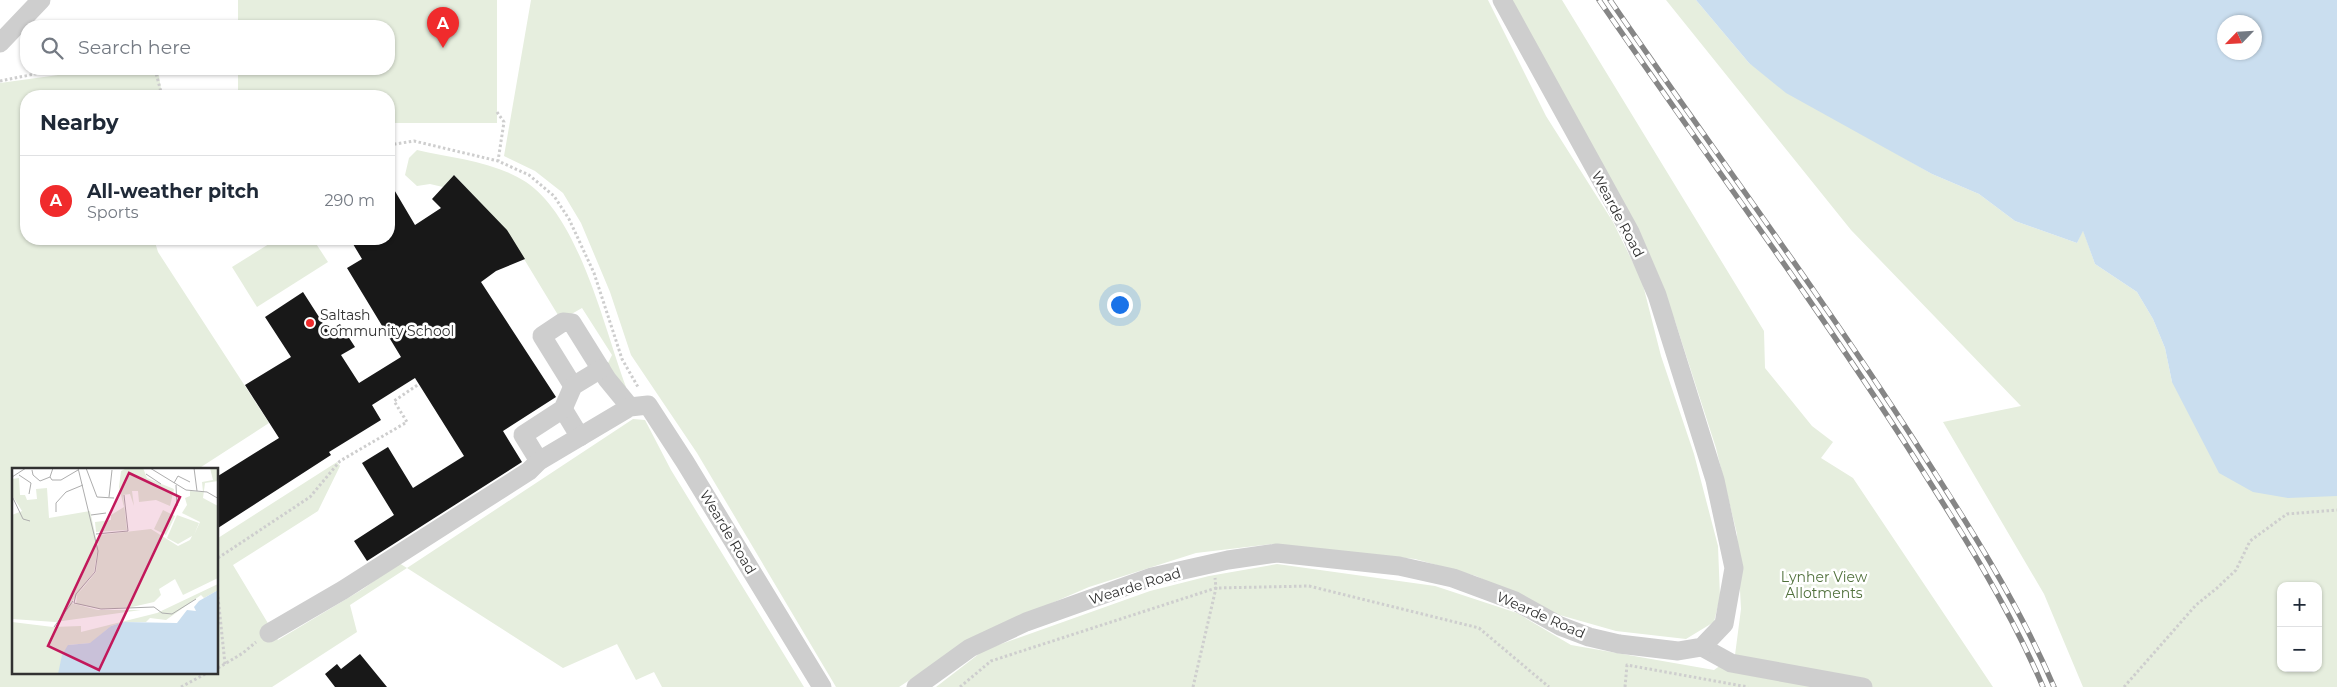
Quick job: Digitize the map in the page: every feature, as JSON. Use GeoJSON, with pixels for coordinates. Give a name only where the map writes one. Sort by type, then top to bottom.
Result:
{"type":"FeatureCollection","features":[{"type":"Feature","properties":{"kind":"street"},"geometry":{"type":"LineString","coordinates":[[22,20],[41,0]]}},
{"type":"Feature","properties":{"kind":"street","name":"Wearde Road"},"geometry":{"type":"LineString","coordinates":[[916,687],[970,648],[1026,622],[1152,577],[1214,563],[1277,554],[1399,566],[1453,578],[1515,602],[1560,626],[1588,637],[1619,644],[1678,651],[1702,647],[1724,624],[1734,568],[1715,480],[1657,294],[1630,232],[1502,0]]}},
{"type":"Feature","properties":{"kind":"street"},"geometry":{"type":"LineString","coordinates":[[0,43],[20,22]]}},
{"type":"Feature","properties":{"kind":"street","name":"Wearde Road"},"geometry":{"type":"LineString","coordinates":[[573,386],[542,336],[564,322],[572,323],[607,380],[639,406],[685,462],[822,687]]}},
{"type":"Feature","properties":{"kind":"street"},"geometry":{"type":"LineString","coordinates":[[539,461],[523,435],[563,408],[573,386],[601,369]]}},
{"type":"Feature","properties":{"kind":"street"},"geometry":{"type":"LineString","coordinates":[[269,633],[383,564],[529,471],[539,461],[639,406]]}},
{"type":"Feature","properties":{"kind":"street"},"geometry":{"type":"LineString","coordinates":[[563,408],[580,437]]}},
{"type":"Feature","properties":{"kind":"street"},"geometry":{"type":"LineString","coordinates":[[1702,647],[1732,663],[1863,687]]}},
{"type":"Feature","properties":{"kind":"path"},"geometry":{"type":"LineString","coordinates":[[0,81],[30,75]]}},
{"type":"Feature","properties":{"kind":"path"},"geometry":{"type":"LineString","coordinates":[[157,75],[160,90]]}},
{"type":"Feature","properties":{"kind":"path"},"geometry":{"type":"LineString","coordinates":[[497,112],[504,122],[498,161]]}},
{"type":"Feature","properties":{"kind":"path"},"geometry":{"type":"LineString","coordinates":[[395,144],[414,141],[498,161],[529,175],[554,196],[569,219],[594,273],[639,406]]}},
{"type":"Feature","properties":{"kind":"path"},"geometry":{"type":"LineString","coordinates":[[219,557],[310,497],[340,461],[408,422],[394,401],[419,384]]}},
{"type":"Feature","properties":{"kind":"path"},"geometry":{"type":"LineString","coordinates":[[2124,687],[2196,605],[2236,570],[2250,541],[2287,514],[2337,510]]}},
{"type":"Feature","properties":{"kind":"path"},"geometry":{"type":"LineString","coordinates":[[1193,687],[1216,588],[1214,563]]}},
{"type":"Feature","properties":{"kind":"path"},"geometry":{"type":"LineString","coordinates":[[960,687],[991,661],[1216,588],[1309,586],[1479,628],[1549,687]]}},
{"type":"Feature","properties":{"kind":"path"},"geometry":{"type":"LineString","coordinates":[[219,607],[225,664]]}},
{"type":"Feature","properties":{"kind":"path"},"geometry":{"type":"LineString","coordinates":[[219,667],[269,633]]}},
{"type":"Feature","properties":{"kind":"path"},"geometry":{"type":"LineString","coordinates":[[1625,687],[1628,665],[1748,687]]}},
{"type":"Feature","properties":{"kind":"path"},"geometry":{"type":"LineString","coordinates":[[181,687],[206,674]]}},
{"type":"Feature","properties":{"kind":"green space"},"geometry":{"type":"Polygon","coordinates":[[[238,0],[497,0],[497,123],[395,123],[395,90],[238,90],[238,75],[395,75],[395,20],[238,20],[238,0]]]}},
{"type":"Feature","properties":{"kind":"green space"},"geometry":{"type":"Polygon","coordinates":[[[531,0],[1488,0],[1546,116],[1613,222],[1642,281],[1661,356],[1694,454],[1718,546],[1720,597],[1714,622],[1686,639],[1616,631],[1556,614],[1476,576],[1415,559],[1272,544],[1196,553],[1089,587],[980,634],[899,687],[836,687],[697,453],[631,355],[610,292],[581,223],[563,193],[535,171],[504,156],[531,0]]]}},
{"type":"Feature","properties":{"kind":"green space","name":"Lynher View Allotments"},"geometry":{"type":"Polygon","coordinates":[[[1510,0],[1562,0],[1764,331],[1765,368],[1812,426],[1833,442],[1821,458],[1853,478],[1993,687],[936,687],[984,650],[1150,591],[1209,576],[1277,564],[1435,586],[1517,613],[1571,645],[1714,670],[1735,655],[1741,609],[1737,534],[1716,448],[1675,321],[1628,210],[1510,0]]]}},
{"type":"Feature","properties":{"kind":"green space"},"geometry":{"type":"Polygon","coordinates":[[[1666,0],[1696,0],[1749,63],[1866,136],[1932,174],[1979,194],[2015,221],[2077,243],[2083,230],[2095,264],[2137,292],[2153,319],[2165,348],[2172,382],[2337,134],[2337,687],[2083,687],[2044,594],[1943,422],[2021,406],[1851,230],[1666,0]]]}},
{"type":"Feature","properties":{"kind":"green space"},"geometry":{"type":"Polygon","coordinates":[[[58,75],[159,75],[161,90],[20,90],[20,245],[156,245],[158,252],[269,423],[200,468],[12,468],[12,674],[219,674],[219,537],[337,462],[340,466],[318,511],[233,565],[278,640],[363,589],[399,563],[407,568],[350,605],[357,632],[272,687],[0,687],[0,83],[58,75]]]}},
{"type":"Feature","properties":{"kind":"green space"},"geometry":{"type":"Polygon","coordinates":[[[417,150],[488,165],[526,182],[545,199],[561,221],[576,247],[599,306],[626,387],[620,391],[606,367],[612,355],[582,308],[561,320],[507,231],[454,175],[443,187],[430,184],[417,186],[405,175],[409,158],[417,150]]]}},
{"type":"Feature","properties":{"kind":"green space"},"geometry":{"type":"Polygon","coordinates":[[[267,245],[317,245],[328,262],[257,307],[232,267],[267,245]]]}},
{"type":"Feature","properties":{"kind":"green space"},"geometry":{"type":"Polygon","coordinates":[[[633,419],[645,420],[671,470],[804,687],[662,687],[654,672],[636,680],[617,644],[563,668],[407,568],[633,419]]]}},
{"type":"Feature","properties":{"kind":"water"},"geometry":{"type":"Polygon","coordinates":[[[1696,0],[2337,0],[2337,496],[2288,498],[2253,492],[2219,473],[2172,382],[2165,348],[2153,319],[2137,292],[2095,264],[2083,231],[2077,243],[2015,221],[1979,194],[1932,174],[1786,93],[1749,63],[1696,0]]]}},
{"type":"Feature","properties":{"kind":"building"},"geometry":{"type":"Polygon","coordinates":[[[454,175],[507,230],[525,259],[496,271],[481,282],[556,397],[503,431],[522,462],[367,561],[354,541],[394,515],[362,463],[388,447],[413,488],[464,456],[415,378],[372,405],[381,420],[329,452],[331,455],[219,527],[219,475],[279,438],[245,385],[291,357],[265,317],[303,292],[328,331],[340,324],[355,347],[341,355],[359,383],[401,357],[347,268],[362,259],[354,245],[395,245],[395,191],[415,225],[441,208],[432,199],[454,175]]]}},
{"type":"Feature","properties":{"kind":"building"},"geometry":{"type":"Polygon","coordinates":[[[360,654],[387,687],[335,687],[325,674],[337,664],[341,669],[360,654]]]}},
{"type":"Feature","properties":{"kind":"railway"},"geometry":{"type":"LineString","coordinates":[[1599,0],[1791,274],[1903,440],[1960,530],[1996,592],[2043,687]]}},
{"type":"Feature","properties":{"kind":"railway"},"geometry":{"type":"LineString","coordinates":[[1610,0],[1876,381],[1970,528],[2023,622],[2054,687]]}},
{"type":"Feature","properties":{"kind":"place","name":"All-weather pitch"},"geometry":{"type":"Point","coordinates":[443,48]}},
{"type":"Feature","properties":{"kind":"place","name":"Saltash Community School"},"geometry":{"type":"Point","coordinates":[310,323]}}]}
